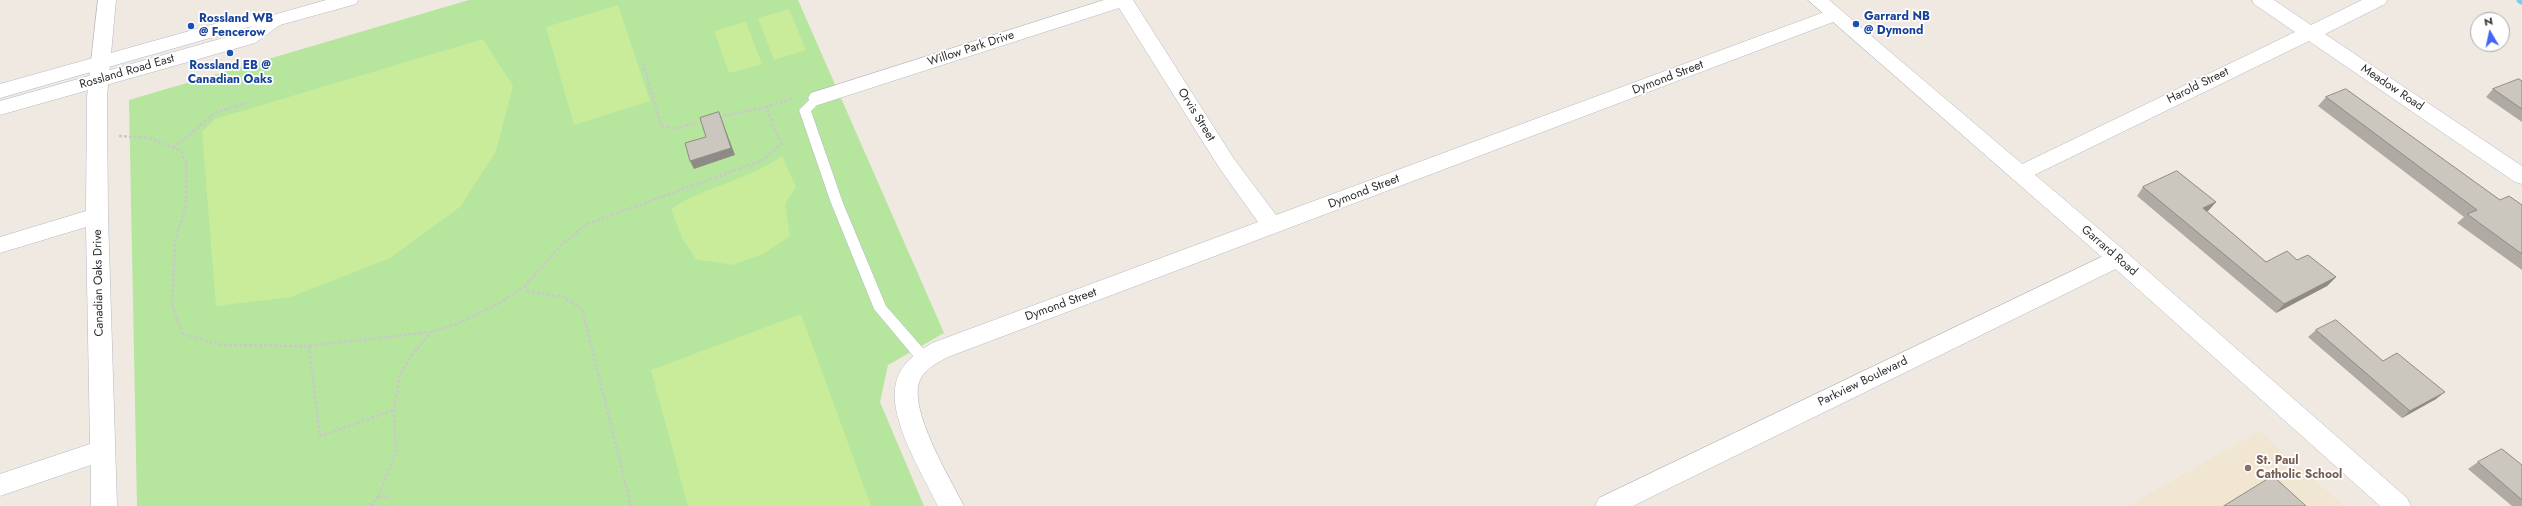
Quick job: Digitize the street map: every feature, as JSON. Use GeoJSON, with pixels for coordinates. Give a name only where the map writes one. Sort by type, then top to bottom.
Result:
{"type":"FeatureCollection","features":[{"type":"Feature","properties":{"kind":"street","name":"Canadian Oaks Drive"},"geometry":{"type":"LineString","coordinates":[[104,506],[97,216],[99,70],[107,0]]}},
{"type":"Feature","properties":{"kind":"street","name":"Rossland Road East"},"geometry":{"type":"LineString","coordinates":[[0,91],[248,38],[273,21],[349,0]]}},
{"type":"Feature","properties":{"kind":"street","name":"Willow Park Drive"},"geometry":{"type":"LineString","coordinates":[[818,98],[1124,0]]}},
{"type":"Feature","properties":{"kind":"street","name":"Orvis Street"},"geometry":{"type":"LineString","coordinates":[[1124,0],[1228,164],[1273,227]]}},
{"type":"Feature","properties":{"kind":"street","name":"Garrard Road"},"geometry":{"type":"LineString","coordinates":[[1817,0],[2118,258],[2398,506]]}},
{"type":"Feature","properties":{"kind":"street","name":"Meadow Road"},"geometry":{"type":"LineString","coordinates":[[2261,0],[2522,176]]}},
{"type":"Feature","properties":{"kind":"street","name":"Harold Street"},"geometry":{"type":"LineString","coordinates":[[2019,174],[2308,32],[2378,0]]}},
{"type":"Feature","properties":{"kind":"street","name":"Dymond Street"},"geometry":{"type":"LineString","coordinates":[[951,506],[913,425],[906,405],[906,384],[914,369],[924,359],[940,350],[1273,227],[1834,15]]}},
{"type":"Feature","properties":{"kind":"street","name":"Rossland Road East"},"geometry":{"type":"LineString","coordinates":[[0,108],[99,70]]}},
{"type":"Feature","properties":{"kind":"street"},"geometry":{"type":"LineString","coordinates":[[0,245],[97,216]]}},
{"type":"Feature","properties":{"kind":"street","name":"Parkview Boulevard"},"geometry":{"type":"LineString","coordinates":[[1608,506],[2118,258]]}},
{"type":"Feature","properties":{"kind":"street"},"geometry":{"type":"LineString","coordinates":[[0,485],[103,450]]}},
{"type":"Feature","properties":{"kind":"lane"},"geometry":{"type":"LineString","coordinates":[[818,98],[805,110],[836,203],[881,309],[924,359]]}},
{"type":"Feature","properties":{"kind":"path"},"geometry":{"type":"LineString","coordinates":[[643,64],[661,125],[674,129],[704,121]]}},
{"type":"Feature","properties":{"kind":"path"},"geometry":{"type":"LineString","coordinates":[[712,119],[766,107],[794,98],[818,98]]}},
{"type":"Feature","properties":{"kind":"path"},"geometry":{"type":"LineString","coordinates":[[173,148],[215,113],[249,102]]}},
{"type":"Feature","properties":{"kind":"path"},"geometry":{"type":"LineString","coordinates":[[98,134],[150,138],[181,152],[186,164],[186,205],[175,242],[172,306],[183,334],[221,345],[308,346],[431,332],[457,324],[500,302],[525,286],[560,246],[587,224],[763,160],[781,144],[766,107]]}},
{"type":"Feature","properties":{"kind":"path"},"geometry":{"type":"LineString","coordinates":[[525,286],[528,291],[565,296],[576,302],[582,309],[631,506]]}},
{"type":"Feature","properties":{"kind":"path"},"geometry":{"type":"LineString","coordinates":[[370,506],[378,497],[396,452],[394,410],[400,375],[412,355],[431,332]]}},
{"type":"Feature","properties":{"kind":"path"},"geometry":{"type":"LineString","coordinates":[[308,346],[320,436],[394,410]]}},
{"type":"Feature","properties":{"kind":"path"},"geometry":{"type":"LineString","coordinates":[[378,497],[389,496]]}},
{"type":"Feature","properties":{"kind":"shaded area","name":"St. Paul Catholic School"},"geometry":{"type":"Polygon","coordinates":[[[2259,431],[2344,506],[2128,506],[2259,431]]]}},
{"type":"Feature","properties":{"kind":"green space"},"geometry":{"type":"Polygon","coordinates":[[[469,0],[798,0],[944,333],[888,365],[880,402],[924,506],[137,506],[129,100],[469,0]]]}},
{"type":"Feature","properties":{"kind":"green space"},"geometry":{"type":"Polygon","coordinates":[[[618,5],[650,101],[574,125],[546,27],[618,5]]]}},
{"type":"Feature","properties":{"kind":"green space"},"geometry":{"type":"Polygon","coordinates":[[[789,9],[806,50],[774,60],[758,18],[789,9]]]}},
{"type":"Feature","properties":{"kind":"green space"},"geometry":{"type":"Polygon","coordinates":[[[746,22],[762,64],[729,73],[714,31],[746,22]]]}},
{"type":"Feature","properties":{"kind":"green space"},"geometry":{"type":"Polygon","coordinates":[[[483,39],[513,86],[496,151],[460,207],[390,258],[291,297],[216,306],[202,132],[215,119],[483,39]]]}},
{"type":"Feature","properties":{"kind":"green space"},"geometry":{"type":"Polygon","coordinates":[[[782,156],[796,187],[785,204],[790,236],[763,254],[732,265],[696,259],[682,238],[671,209],[698,194],[755,171],[782,156]]]}},
{"type":"Feature","properties":{"kind":"green space"},"geometry":{"type":"Polygon","coordinates":[[[801,314],[871,506],[688,506],[651,370],[801,314]]]}},
{"type":"Feature","properties":{"kind":"building"},"geometry":{"type":"Polygon","coordinates":[[[2519,79],[2522,81],[2522,109],[2493,89],[2519,79]]]}},
{"type":"Feature","properties":{"kind":"building"},"geometry":{"type":"Polygon","coordinates":[[[2346,89],[2500,200],[2509,196],[2522,205],[2522,254],[2467,214],[2477,210],[2326,97],[2346,89]]]}},
{"type":"Feature","properties":{"kind":"building"},"geometry":{"type":"Polygon","coordinates":[[[719,112],[731,148],[690,161],[685,143],[706,137],[700,118],[719,112]]]}},
{"type":"Feature","properties":{"kind":"building"},"geometry":{"type":"Polygon","coordinates":[[[2177,171],[2216,202],[2203,208],[2266,262],[2287,251],[2297,260],[2308,255],[2336,277],[2284,304],[2143,187],[2177,171]]]}},
{"type":"Feature","properties":{"kind":"building"},"geometry":{"type":"Polygon","coordinates":[[[2336,320],[2383,361],[2397,353],[2445,392],[2410,411],[2316,330],[2336,320]]]}},
{"type":"Feature","properties":{"kind":"building"},"geometry":{"type":"Polygon","coordinates":[[[2502,449],[2522,465],[2522,500],[2478,462],[2502,449]]]}},
{"type":"Feature","properties":{"kind":"building"},"geometry":{"type":"Polygon","coordinates":[[[2273,476],[2306,506],[2224,506],[2273,476]]]}},
{"type":"Feature","properties":{"kind":"place","name":"Garrard NB @ Dymond"},"geometry":{"type":"Point","coordinates":[1856,24]}},
{"type":"Feature","properties":{"kind":"place","name":"Rossland WB @ Fencerow"},"geometry":{"type":"Point","coordinates":[191,26]}},
{"type":"Feature","properties":{"kind":"place","name":"Rossland EB @ Canadian Oaks"},"geometry":{"type":"Point","coordinates":[230,53]}},
{"type":"Feature","properties":{"kind":"place","name":"St. Paul Catholic School"},"geometry":{"type":"Point","coordinates":[2248,468]}}]}
